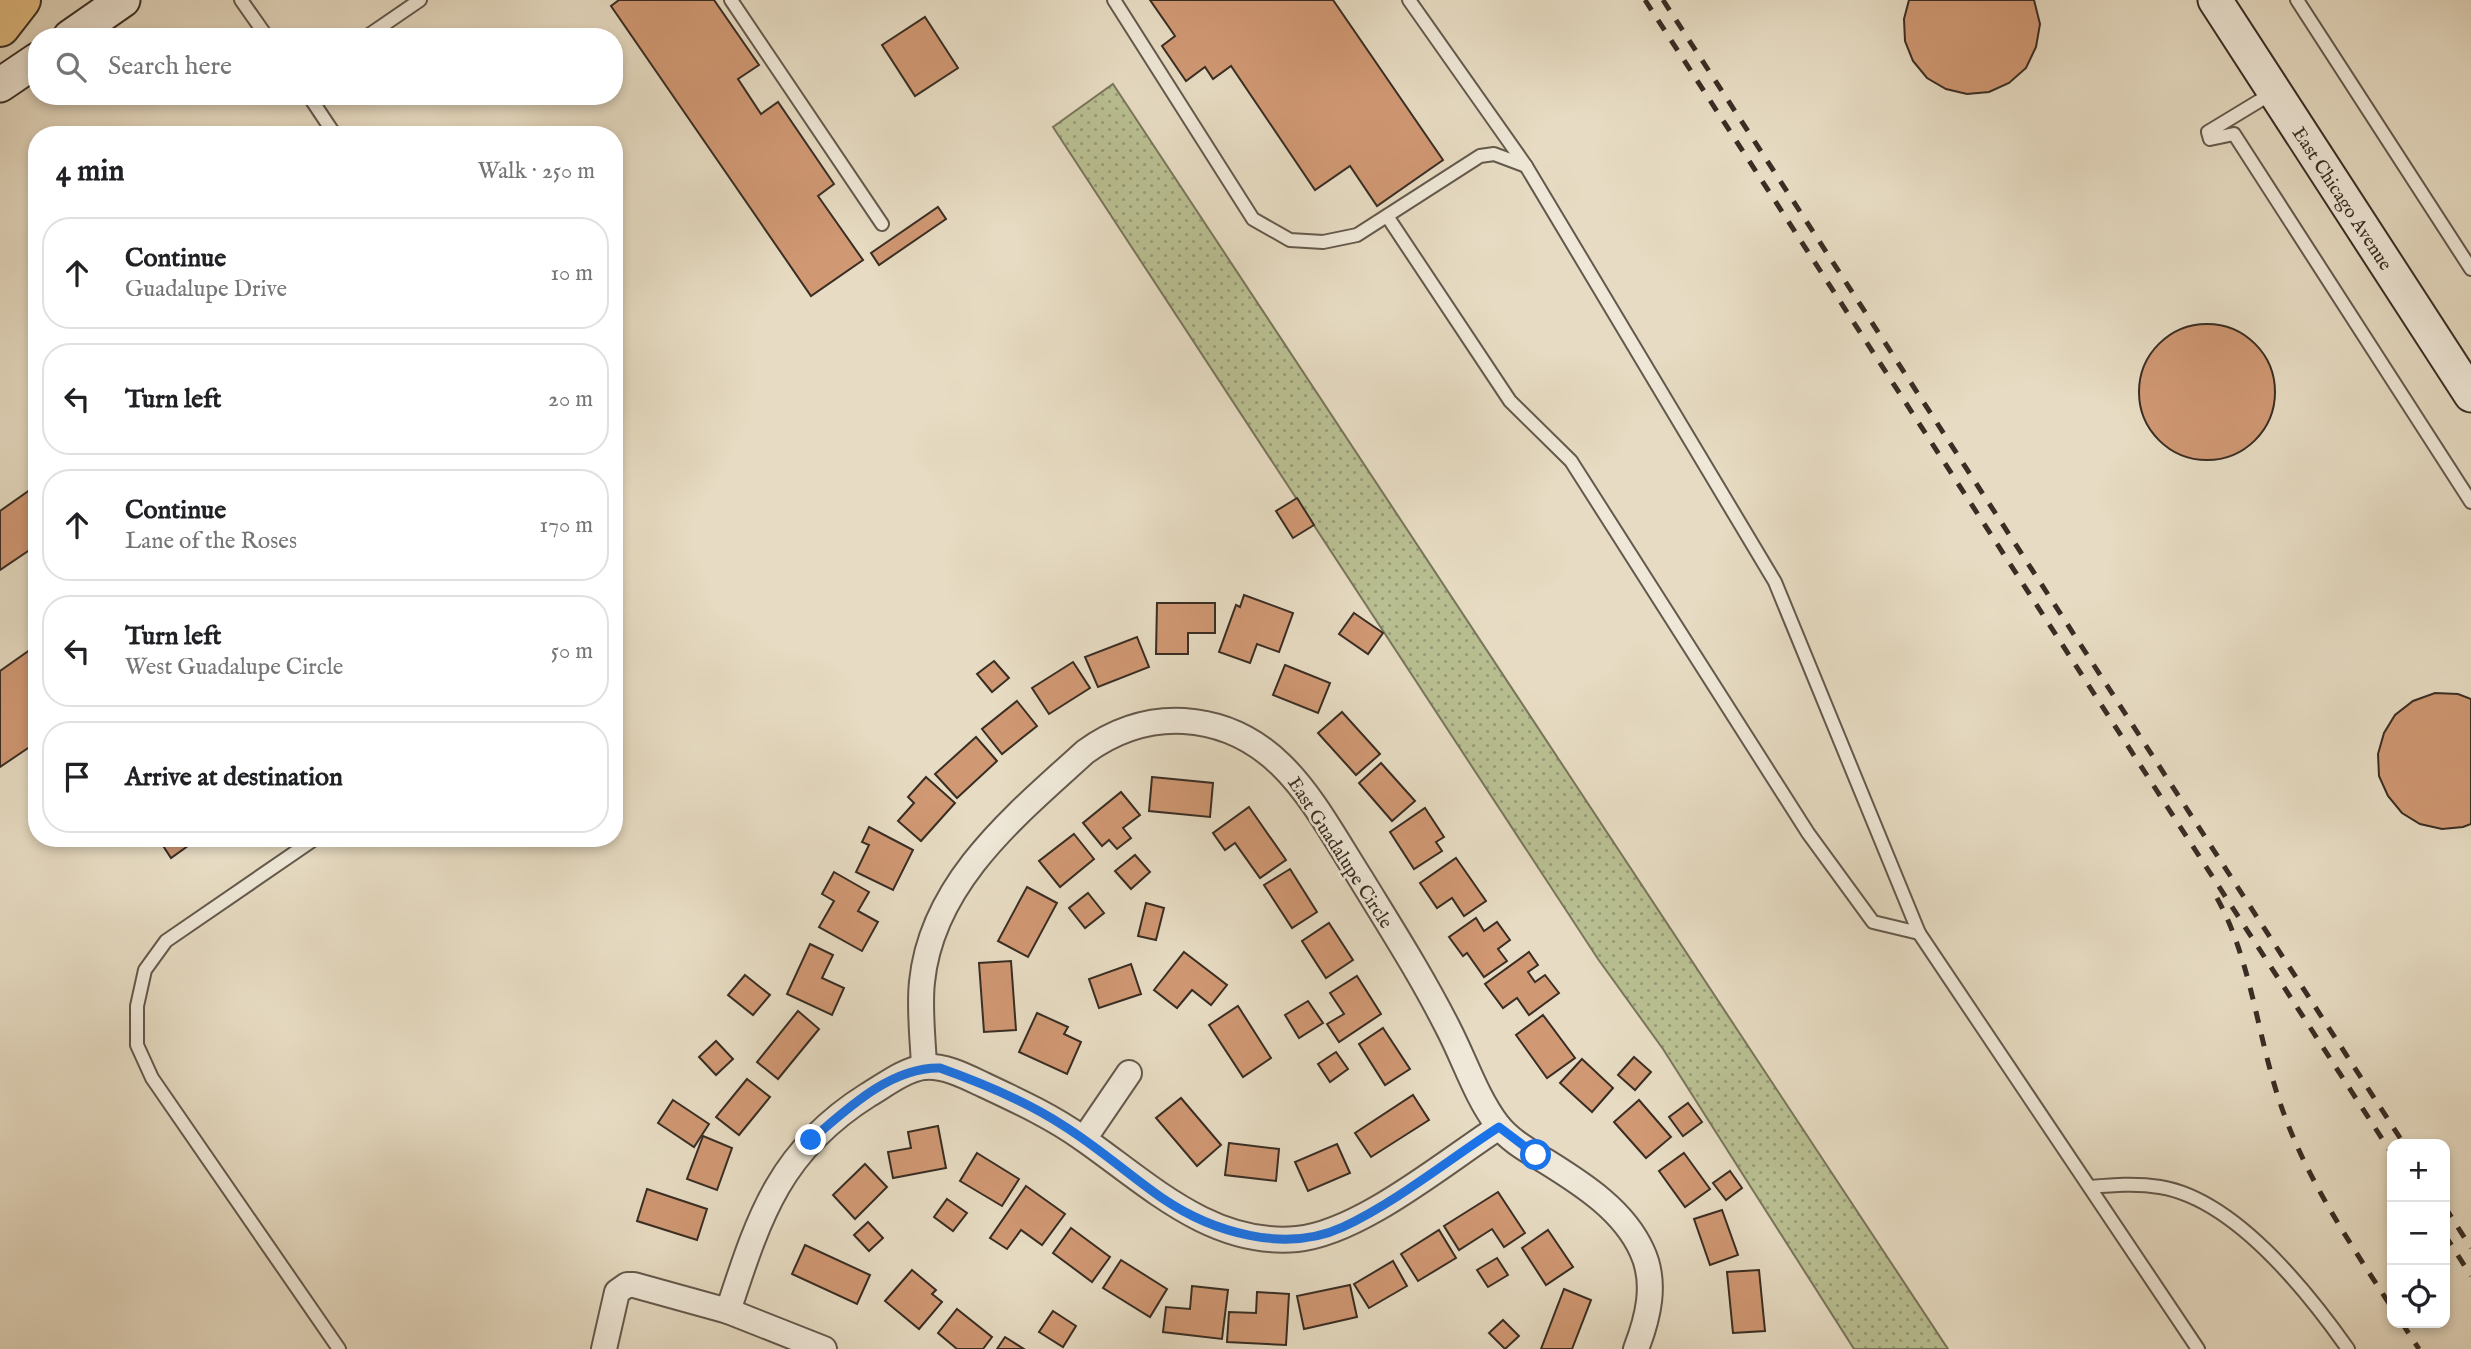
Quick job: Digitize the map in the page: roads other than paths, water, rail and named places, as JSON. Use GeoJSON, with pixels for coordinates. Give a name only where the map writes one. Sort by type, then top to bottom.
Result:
{"type":"FeatureCollection","features":[{"type":"Feature","properties":{"kind":"highway"},"geometry":{"type":"LineString","coordinates":[[0,27],[21,0]]}},
{"type":"Feature","properties":{"kind":"main road"},"geometry":{"type":"LineString","coordinates":[[83,28],[123,0]]}},
{"type":"Feature","properties":{"kind":"main road","name":"East Chicago Avenue"},"geometry":{"type":"LineString","coordinates":[[2215,0],[2471,396]]}},
{"type":"Feature","properties":{"kind":"main road"},"geometry":{"type":"LineString","coordinates":[[0,85],[28,66]]}},
{"type":"Feature","properties":{"kind":"street","name":"East Guadalupe Circle"},"geometry":{"type":"LineString","coordinates":[[924,1067],[921,983],[927,953],[962,876],[988,844],[1075,761],[1101,740],[1153,722],[1202,722],[1252,740],[1282,764],[1302,788],[1408,957],[1499,1127]]}},
{"type":"Feature","properties":{"kind":"street"},"geometry":{"type":"LineString","coordinates":[[728,1311],[757,1222],[789,1166],[811,1140],[855,1103],[904,1074],[924,1067],[940,1068],[965,1077],[1034,1108],[1084,1139],[1164,1199],[1193,1216],[1221,1228],[1273,1239],[1296,1239],[1343,1227],[1499,1127],[1508,1137],[1586,1187],[1623,1221],[1635,1238],[1649,1273],[1650,1297],[1646,1322],[1636,1349]]}},
{"type":"Feature","properties":{"kind":"street"},"geometry":{"type":"LineString","coordinates":[[1084,1139],[1129,1073]]}},
{"type":"Feature","properties":{"kind":"street"},"geometry":{"type":"LineString","coordinates":[[604,1349],[614,1298],[621,1287],[634,1285],[728,1311],[824,1349]]}},
{"type":"Feature","properties":{"kind":"lane"},"geometry":{"type":"LineString","coordinates":[[241,0],[261,28]]}},
{"type":"Feature","properties":{"kind":"lane"},"geometry":{"type":"LineString","coordinates":[[379,28],[420,0]]}},
{"type":"Feature","properties":{"kind":"lane"},"geometry":{"type":"LineString","coordinates":[[731,0],[882,224]]}},
{"type":"Feature","properties":{"kind":"lane"},"geometry":{"type":"LineString","coordinates":[[1114,0],[1254,219],[1290,240],[1323,242],[1357,235],[1480,156],[1494,154],[1527,166]]}},
{"type":"Feature","properties":{"kind":"lane"},"geometry":{"type":"LineString","coordinates":[[1409,0],[1527,166],[1775,582],[1919,933],[2198,1349]]}},
{"type":"Feature","properties":{"kind":"lane"},"geometry":{"type":"LineString","coordinates":[[2297,0],[2471,269]]}},
{"type":"Feature","properties":{"kind":"lane"},"geometry":{"type":"LineString","coordinates":[[2274,92],[2208,132],[2210,139],[2234,134],[2471,502]]}},
{"type":"Feature","properties":{"kind":"lane"},"geometry":{"type":"LineString","coordinates":[[315,105],[329,126]]}},
{"type":"Feature","properties":{"kind":"lane"},"geometry":{"type":"LineString","coordinates":[[1387,216],[1510,401],[1571,461],[1808,833],[1873,922],[1919,933]]}},
{"type":"Feature","properties":{"kind":"lane"},"geometry":{"type":"LineString","coordinates":[[303,847],[166,941],[145,970],[137,1006],[137,1045],[152,1078],[339,1349]]}},
{"type":"Feature","properties":{"kind":"lane"},"geometry":{"type":"LineString","coordinates":[[2090,1187],[2133,1184],[2162,1187],[2199,1199],[2236,1224],[2276,1261],[2326,1318],[2348,1349]]}},
{"type":"Feature","properties":{"kind":"railway"},"geometry":{"type":"LineString","coordinates":[[1645,0],[2387,1146]]}},
{"type":"Feature","properties":{"kind":"railway"},"geometry":{"type":"LineString","coordinates":[[1663,0],[2401,1139]]}},
{"type":"Feature","properties":{"kind":"railway"},"geometry":{"type":"LineString","coordinates":[[2217,898],[2237,943],[2275,1087],[2297,1146],[2325,1201],[2387,1300]]}},
{"type":"Feature","properties":{"kind":"railway"},"geometry":{"type":"LineString","coordinates":[[2450,1215],[2471,1248]]}},
{"type":"Feature","properties":{"kind":"railway"},"geometry":{"type":"LineString","coordinates":[[2450,1243],[2471,1276]]}},
{"type":"Feature","properties":{"kind":"railway"},"geometry":{"type":"LineString","coordinates":[[2405,1328],[2419,1349]]}}]}
